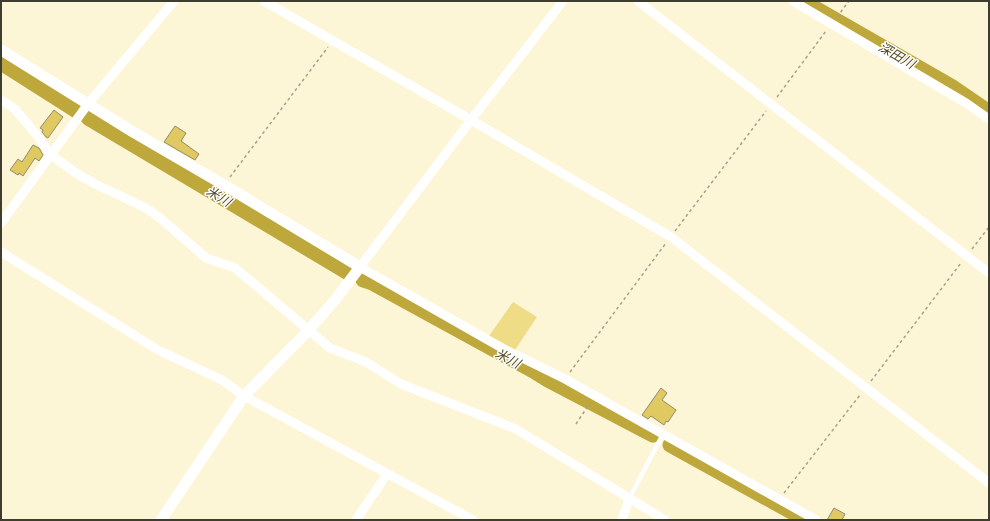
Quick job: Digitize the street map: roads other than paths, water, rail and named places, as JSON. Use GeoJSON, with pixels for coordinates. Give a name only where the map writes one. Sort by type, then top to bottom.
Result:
{"type":"FeatureCollection","features":[{"type":"Feature","properties":{"kind":"street"},"geometry":{"type":"LineString","coordinates":[[1,223],[88,104],[174,1]]}},
{"type":"Feature","properties":{"kind":"street"},"geometry":{"type":"LineString","coordinates":[[264,1],[670,237],[989,483]]}},
{"type":"Feature","properties":{"kind":"street"},"geometry":{"type":"LineString","coordinates":[[161,520],[244,396],[308,331],[335,300],[470,120],[563,1]]}},
{"type":"Feature","properties":{"kind":"street"},"geometry":{"type":"LineString","coordinates":[[638,1],[989,273]]}},
{"type":"Feature","properties":{"kind":"street"},"geometry":{"type":"LineString","coordinates":[[793,1],[966,103],[989,119]]}},
{"type":"Feature","properties":{"kind":"street"},"geometry":{"type":"LineString","coordinates":[[1,50],[133,132],[360,267],[502,348],[564,379],[816,520]]}},
{"type":"Feature","properties":{"kind":"street"},"geometry":{"type":"LineString","coordinates":[[1,100],[15,109],[51,155],[76,173],[95,184],[144,207],[159,217],[206,258],[235,268],[330,348],[366,362],[401,384],[516,429],[665,520]]}},
{"type":"Feature","properties":{"kind":"street"},"geometry":{"type":"LineString","coordinates":[[1,252],[158,350],[222,380],[244,396],[472,520]]}},
{"type":"Feature","properties":{"kind":"street"},"geometry":{"type":"LineString","coordinates":[[356,520],[387,474]]}},
{"type":"Feature","properties":{"kind":"street"},"geometry":{"type":"LineString","coordinates":[[622,520],[629,499]]}},
{"type":"Feature","properties":{"kind":"lane"},"geometry":{"type":"LineString","coordinates":[[629,499],[663,434]]}},
{"type":"Feature","properties":{"kind":"waterway","name":"深田川"},"geometry":{"type":"LineString","coordinates":[[803,1],[951,86],[989,112]]}},
{"type":"Feature","properties":{"kind":"waterway","name":"米川"},"geometry":{"type":"LineString","coordinates":[[1,63],[78,112]]}},
{"type":"Feature","properties":{"kind":"waterway","name":"米川"},"geometry":{"type":"LineString","coordinates":[[88,118],[350,274]]}},
{"type":"Feature","properties":{"kind":"waterway","name":"米川"},"geometry":{"type":"LineString","coordinates":[[363,280],[372,283],[548,380],[653,435]]}},
{"type":"Feature","properties":{"kind":"waterway","name":"米川"},"geometry":{"type":"LineString","coordinates":[[670,445],[806,520]]}}]}
